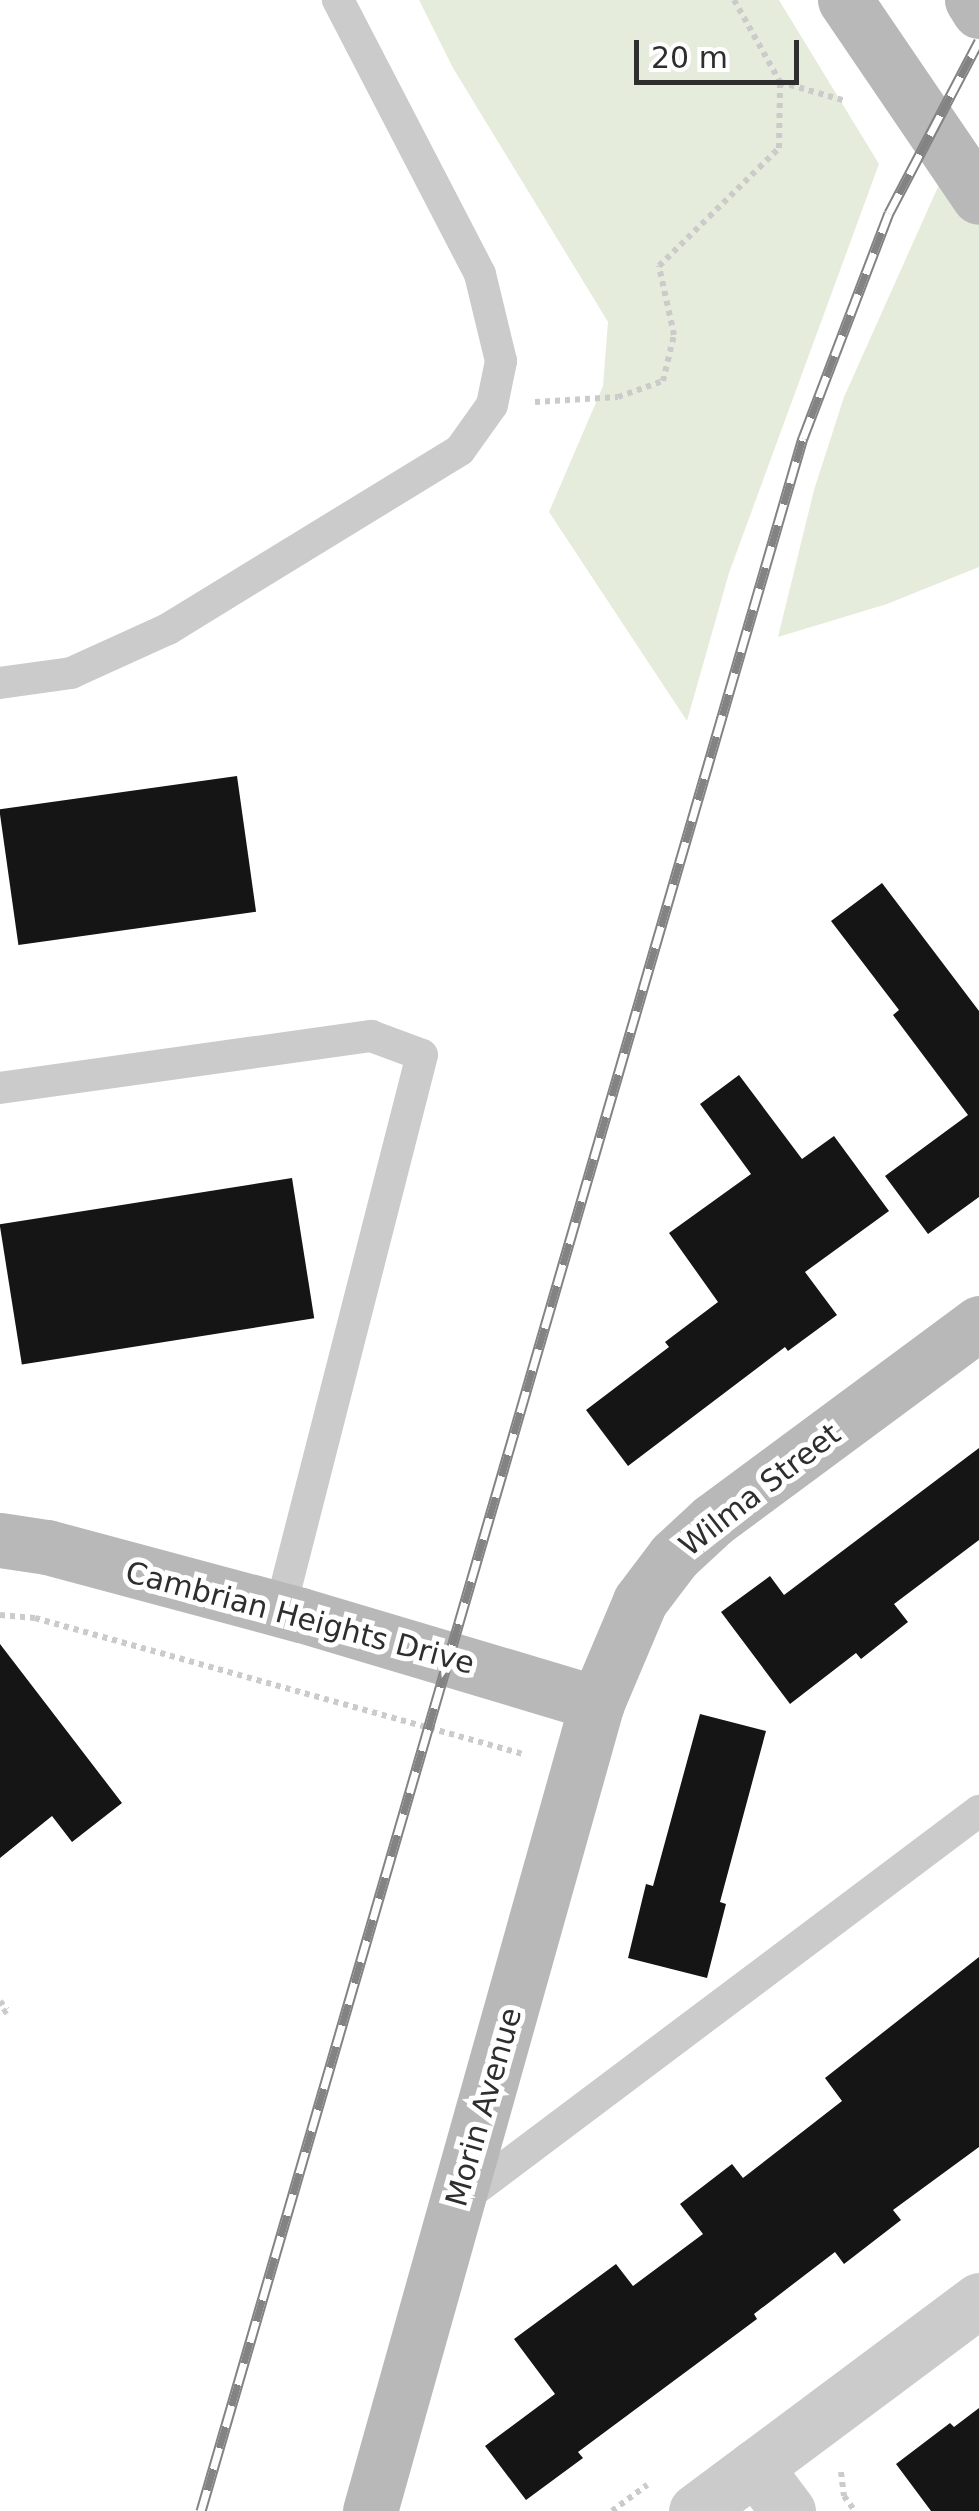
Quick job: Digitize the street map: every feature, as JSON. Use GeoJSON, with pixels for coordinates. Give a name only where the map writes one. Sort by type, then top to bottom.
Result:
{"type":"FeatureCollection","features":[{"type":"Feature","properties":{"kind":"street"},"geometry":{"type":"LineString","coordinates":[[845,0],[979,197]]}},
{"type":"Feature","properties":{"kind":"street"},"geometry":{"type":"LineString","coordinates":[[972,0],[979,11]]}},
{"type":"Feature","properties":{"kind":"street","name":"Wilma Street"},"geometry":{"type":"LineString","coordinates":[[597,1703],[640,1601],[674,1556],[713,1520],[979,1323]]}},
{"type":"Feature","properties":{"kind":"street","name":"Cambrian Heights Drive"},"geometry":{"type":"LineString","coordinates":[[0,1540],[47,1547],[280,1610],[597,1703]]}},
{"type":"Feature","properties":{"kind":"street","name":"Morin Avenue"},"geometry":{"type":"LineString","coordinates":[[370,2511],[597,1703]]}},
{"type":"Feature","properties":{"kind":"street"},"geometry":{"type":"LineString","coordinates":[[696,2511],[979,2300]]}},
{"type":"Feature","properties":{"kind":"street"},"geometry":{"type":"LineString","coordinates":[[755,2467],[788,2511]]}},
{"type":"Feature","properties":{"kind":"lane"},"geometry":{"type":"LineString","coordinates":[[0,683],[71,673],[168,629],[460,450],[492,405],[501,360],[480,274],[338,0]]}},
{"type":"Feature","properties":{"kind":"lane"},"geometry":{"type":"LineString","coordinates":[[0,1088],[371,1036],[422,1055],[280,1610]]}},
{"type":"Feature","properties":{"kind":"lane"},"geometry":{"type":"LineString","coordinates":[[457,2203],[979,1811]]}},
{"type":"Feature","properties":{"kind":"path"},"geometry":{"type":"LineString","coordinates":[[492,405],[618,397],[663,381],[674,335],[659,266],[779,148],[780,82],[734,0]]}},
{"type":"Feature","properties":{"kind":"path"},"geometry":{"type":"LineString","coordinates":[[780,82],[852,103]]}},
{"type":"Feature","properties":{"kind":"path"},"geometry":{"type":"LineString","coordinates":[[0,1615],[35,1618],[522,1754]]}},
{"type":"Feature","properties":{"kind":"path"},"geometry":{"type":"LineString","coordinates":[[0,2001],[7,2010],[0,2016]]}},
{"type":"Feature","properties":{"kind":"path"},"geometry":{"type":"LineString","coordinates":[[840,2466],[844,2496],[855,2511]]}},
{"type":"Feature","properties":{"kind":"green space"},"geometry":{"type":"Polygon","coordinates":[[[419,0],[779,0],[879,164],[729,573],[687,721],[549,512],[603,386],[608,322],[453,68],[419,0]]]}},
{"type":"Feature","properties":{"kind":"green space"},"geometry":{"type":"Polygon","coordinates":[[[950,160],[979,203],[979,567],[887,604],[778,637],[814,490],[844,397],[950,160]]]}},
{"type":"Feature","properties":{"kind":"building"},"geometry":{"type":"Polygon","coordinates":[[[237,776],[256,912],[18,945],[0,809],[237,776]]]}},
{"type":"Feature","properties":{"kind":"building"},"geometry":{"type":"Polygon","coordinates":[[[882,883],[979,1011],[979,1197],[928,1234],[885,1176],[968,1115],[893,1015],[899,1010],[831,921],[882,883]]]}},
{"type":"Feature","properties":{"kind":"building"},"geometry":{"type":"Polygon","coordinates":[[[739,1075],[802,1159],[834,1136],[889,1211],[805,1272],[837,1315],[788,1351],[785,1347],[628,1466],[586,1410],[669,1347],[665,1342],[718,1302],[669,1233],[751,1174],[700,1104],[739,1075]]]}},
{"type":"Feature","properties":{"kind":"building"},"geometry":{"type":"Polygon","coordinates":[[[292,1178],[314,1318],[22,1365],[0,1224],[292,1178]]]}},
{"type":"Feature","properties":{"kind":"building"},"geometry":{"type":"Polygon","coordinates":[[[979,1448],[979,1540],[894,1604],[908,1622],[861,1659],[856,1653],[790,1704],[721,1612],[770,1576],[784,1595],[979,1448]]]}},
{"type":"Feature","properties":{"kind":"building"},"geometry":{"type":"Polygon","coordinates":[[[0,1644],[122,1803],[72,1842],[52,1816],[0,1858],[0,1644]]]}},
{"type":"Feature","properties":{"kind":"building"},"geometry":{"type":"Polygon","coordinates":[[[700,1714],[766,1731],[720,1902],[726,1904],[707,1978],[628,1958],[646,1884],[653,1886],[700,1714]]]}},
{"type":"Feature","properties":{"kind":"building"},"geometry":{"type":"Polygon","coordinates":[[[979,1957],[979,2147],[893,2210],[901,2220],[844,2264],[835,2252],[754,2314],[757,2319],[578,2452],[583,2458],[526,2500],[485,2446],[555,2394],[514,2339],[616,2264],[633,2286],[703,2234],[680,2204],[732,2164],[743,2178],[842,2101],[825,2078],[979,1957]]]}},
{"type":"Feature","properties":{"kind":"building"},"geometry":{"type":"Polygon","coordinates":[[[979,2408],[979,2511],[931,2511],[896,2464],[950,2423],[954,2427],[979,2408]]]}},
{"type":"Feature","properties":{"kind":"railway"},"geometry":{"type":"LineString","coordinates":[[201,2511],[803,438],[889,213],[979,41]]}}]}
